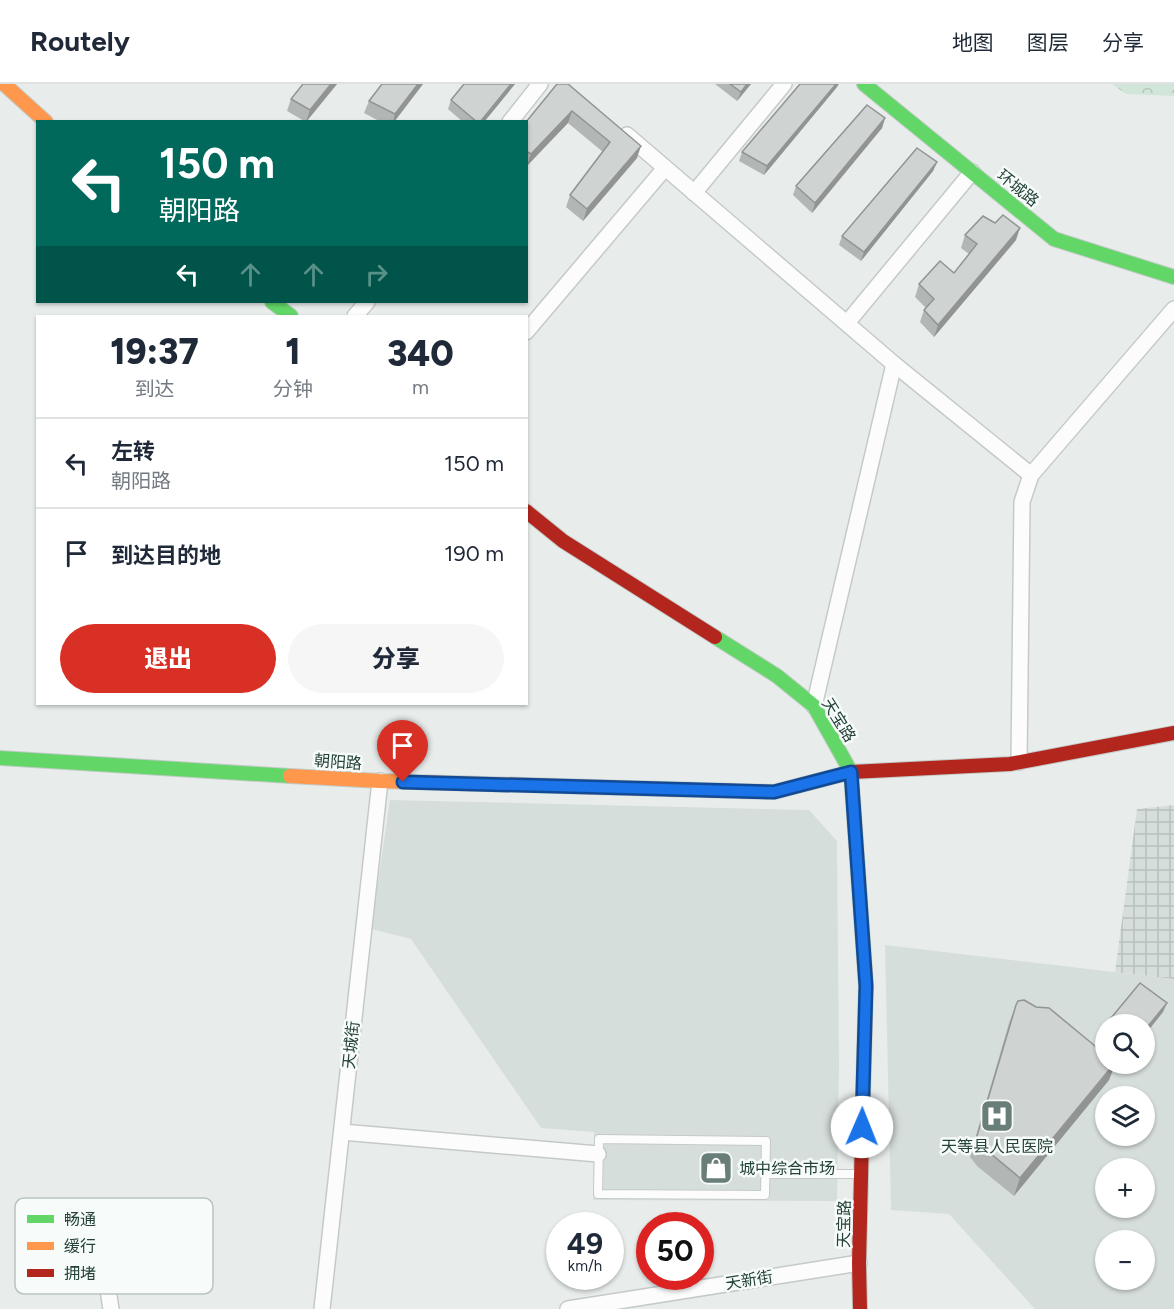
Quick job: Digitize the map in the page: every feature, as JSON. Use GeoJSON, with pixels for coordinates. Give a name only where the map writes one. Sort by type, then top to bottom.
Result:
{"type":"FeatureCollection","features":[{"type":"Feature","properties":{"kind":"main road"},"geometry":{"type":"LineString","coordinates":[[4,84],[44,120]]}},
{"type":"Feature","properties":{"kind":"main road","name":"环城路"},"geometry":{"type":"LineString","coordinates":[[864,84],[1054,239],[1174,277]]}},
{"type":"Feature","properties":{"kind":"main road"},"geometry":{"type":"LineString","coordinates":[[273,303],[290,315]]}},
{"type":"Feature","properties":{"kind":"main road","name":"天宝路"},"geometry":{"type":"LineString","coordinates":[[528,513],[563,541],[777,676],[813,706],[851,772],[866,986],[859,1263],[860,1309]]}},
{"type":"Feature","properties":{"kind":"main road","name":"朝阳路"},"geometry":{"type":"LineString","coordinates":[[0,758],[380,781],[774,792],[851,772],[1010,764],[1174,733]]}},
{"type":"Feature","properties":{"kind":"street"},"geometry":{"type":"LineString","coordinates":[[512,120],[540,84]]}},
{"type":"Feature","properties":{"kind":"street"},"geometry":{"type":"LineString","coordinates":[[694,193],[784,84]]}},
{"type":"Feature","properties":{"kind":"street"},"geometry":{"type":"LineString","coordinates":[[612,122],[894,364],[1031,475]]}},
{"type":"Feature","properties":{"kind":"street"},"geometry":{"type":"LineString","coordinates":[[528,330],[666,168]]}},
{"type":"Feature","properties":{"kind":"street"},"geometry":{"type":"LineString","coordinates":[[847,323],[972,172]]}},
{"type":"Feature","properties":{"kind":"street"},"geometry":{"type":"LineString","coordinates":[[356,315],[366,303]]}},
{"type":"Feature","properties":{"kind":"street"},"geometry":{"type":"LineString","coordinates":[[1019,762],[1022,502],[1031,475],[1174,309]]}},
{"type":"Feature","properties":{"kind":"street"},"geometry":{"type":"LineString","coordinates":[[813,706],[894,364]]}},
{"type":"Feature","properties":{"kind":"street","name":"天城街"},"geometry":{"type":"LineString","coordinates":[[322,1309],[380,781]]}},
{"type":"Feature","properties":{"kind":"street"},"geometry":{"type":"LineString","coordinates":[[342,1131],[598,1154]]}},
{"type":"Feature","properties":{"kind":"street","name":"天新街"},"geometry":{"type":"LineString","coordinates":[[568,1309],[859,1263]]}},
{"type":"Feature","properties":{"kind":"street"},"geometry":{"type":"LineString","coordinates":[[109,1294],[111,1309]]}},
{"type":"Feature","properties":{"kind":"lane"},"geometry":{"type":"LineString","coordinates":[[599,1139],[766,1141],[765,1174],[765,1195],[598,1194],[599,1139]]}},
{"type":"Feature","properties":{"kind":"lane"},"geometry":{"type":"LineString","coordinates":[[765,1174],[861,1174]]}},
{"type":"Feature","properties":{"kind":"shaded area"},"geometry":{"type":"Polygon","coordinates":[[[390,800],[809,810],[837,841],[839,1064],[837,1201],[593,1200],[594,1132],[541,1128],[411,939],[371,929],[390,800]]]}},
{"type":"Feature","properties":{"kind":"shaded area"},"geometry":{"type":"Polygon","coordinates":[[[1174,805],[1174,979],[1115,972],[1137,809],[1174,805]]]}},
{"type":"Feature","properties":{"kind":"shaded area","name":"天等县人民医院"},"geometry":{"type":"Polygon","coordinates":[[[885,945],[1174,979],[1174,1309],[1035,1309],[949,1214],[891,1210],[885,945]]]}},
{"type":"Feature","properties":{"kind":"green space"},"geometry":{"type":"Polygon","coordinates":[[[1112,84],[1174,84],[1174,96],[1126,94],[1112,84]]]}},
{"type":"Feature","properties":{"kind":"building"},"geometry":{"type":"Polygon","coordinates":[[[303,84],[331,84],[310,110],[291,99],[303,84]]]}},
{"type":"Feature","properties":{"kind":"building"},"geometry":{"type":"Polygon","coordinates":[[[382,84],[418,84],[395,114],[369,101],[382,84]]]}},
{"type":"Feature","properties":{"kind":"building"},"geometry":{"type":"Polygon","coordinates":[[[464,84],[511,84],[482,120],[475,120],[451,100],[464,84]]]}},
{"type":"Feature","properties":{"kind":"building"},"geometry":{"type":"Polygon","coordinates":[[[557,84],[568,84],[641,146],[587,209],[570,195],[610,142],[572,111],[531,154],[528,152],[528,120],[557,84]]]}},
{"type":"Feature","properties":{"kind":"building"},"geometry":{"type":"Polygon","coordinates":[[[730,84],[747,84],[741,92],[730,84]]]}},
{"type":"Feature","properties":{"kind":"building"},"geometry":{"type":"Polygon","coordinates":[[[800,84],[836,84],[767,166],[742,152],[800,84]]]}},
{"type":"Feature","properties":{"kind":"building"},"geometry":{"type":"Polygon","coordinates":[[[867,105],[885,118],[815,203],[796,186],[867,105]]]}},
{"type":"Feature","properties":{"kind":"building"},"geometry":{"type":"Polygon","coordinates":[[[917,148],[937,162],[864,252],[842,236],[917,148]]]}},
{"type":"Feature","properties":{"kind":"building"},"geometry":{"type":"Polygon","coordinates":[[[1003,215],[1020,228],[938,325],[924,310],[934,299],[919,284],[940,261],[954,273],[977,244],[965,235],[983,216],[995,223],[1003,215]]]}},
{"type":"Feature","properties":{"kind":"building"},"geometry":{"type":"Polygon","coordinates":[[[1140,983],[1167,1003],[1155,1018],[1155,1014],[1114,1014],[1140,983]]]}},
{"type":"Feature","properties":{"kind":"building"},"geometry":{"type":"Polygon","coordinates":[[[1024,1000],[1036,1007],[1049,1008],[1095,1046],[1095,1074],[1106,1074],[1020,1178],[976,1139],[1018,1001],[1024,1000]]]}},
{"type":"Feature","properties":{"kind":"traffic: fast"},"geometry":{"type":"LineString","coordinates":[[864,84],[1054,239],[1174,277]]}},
{"type":"Feature","properties":{"kind":"traffic: fast"},"geometry":{"type":"LineString","coordinates":[[273,303],[290,315]]}},
{"type":"Feature","properties":{"kind":"traffic: fast"},"geometry":{"type":"LineString","coordinates":[[715,637],[777,676],[814,706],[851,772],[866,986],[863,1093]]}},
{"type":"Feature","properties":{"kind":"traffic: fast"},"geometry":{"type":"LineString","coordinates":[[0,758],[290,776]]}},
{"type":"Feature","properties":{"kind":"traffic: slow"},"geometry":{"type":"LineString","coordinates":[[4,84],[44,120]]}},
{"type":"Feature","properties":{"kind":"traffic: slow"},"geometry":{"type":"LineString","coordinates":[[290,776],[380,781],[663,789]]}},
{"type":"Feature","properties":{"kind":"traffic: jam"},"geometry":{"type":"LineString","coordinates":[[528,513],[563,541],[715,637]]}},
{"type":"Feature","properties":{"kind":"traffic: jam"},"geometry":{"type":"LineString","coordinates":[[663,789],[774,792],[851,772],[1010,764],[1174,733]]}},
{"type":"Feature","properties":{"kind":"traffic: jam"},"geometry":{"type":"LineString","coordinates":[[860,1309],[863,1093]]}},
{"type":"Feature","properties":{"kind":"place","name":"天等县人民医院"},"geometry":{"type":"Point","coordinates":[997,1116]}},
{"type":"Feature","properties":{"kind":"place","name":"城中综合市场"},"geometry":{"type":"Point","coordinates":[716,1168]}},
{"type":"Feature","properties":{"kind":"route"},"geometry":{"type":"LineString","coordinates":[[403,782],[774,792],[851,772],[866,986],[862,1127]]}}]}
